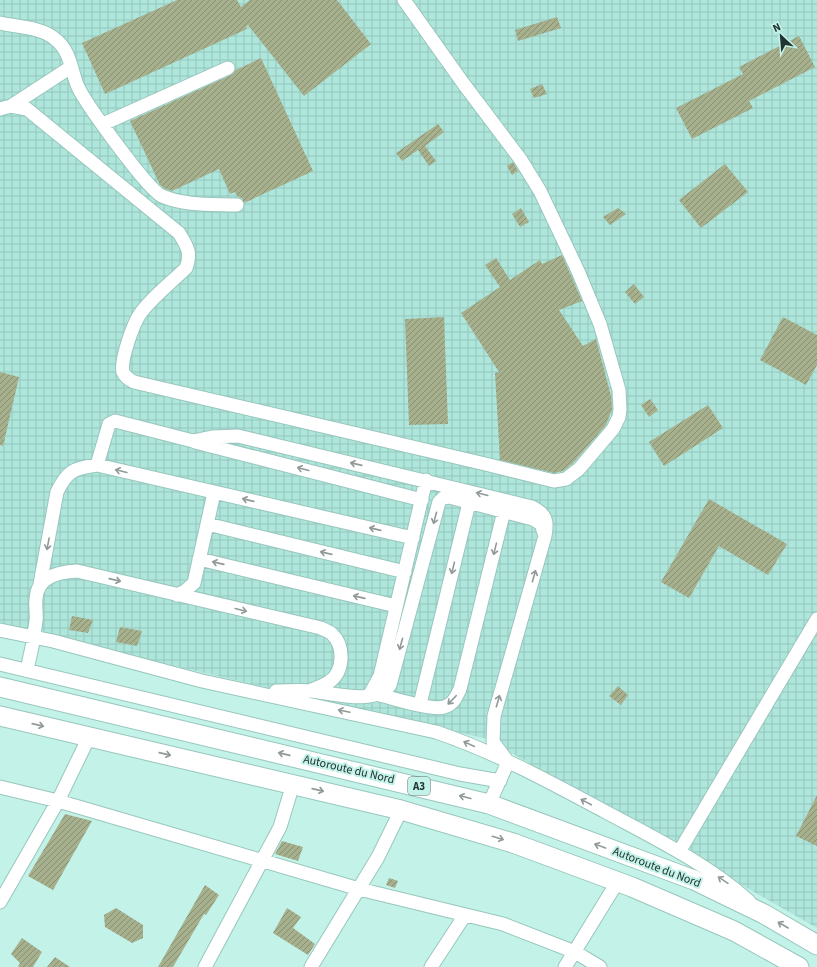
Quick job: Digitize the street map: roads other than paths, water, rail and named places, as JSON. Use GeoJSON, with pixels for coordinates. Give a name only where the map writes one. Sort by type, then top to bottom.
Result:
{"type":"FeatureCollection","features":[{"type":"Feature","properties":{"kind":"highway","name":"Autoroute du Nord"},"geometry":{"type":"LineString","coordinates":[[0,687],[489,804],[694,880],[764,914],[817,945]]}},
{"type":"Feature","properties":{"kind":"highway","name":"A3"},"geometry":{"type":"LineString","coordinates":[[0,716],[401,810],[513,843],[618,882],[734,931],[799,967]]}},
{"type":"Feature","properties":{"kind":"street"},"geometry":{"type":"LineString","coordinates":[[5,108],[27,109],[179,233],[186,245],[190,258],[186,268],[140,314],[135,324],[122,366],[124,374],[128,378],[134,382],[527,475],[554,481],[562,481],[579,469],[613,429],[619,417],[619,390],[600,324],[578,271],[531,175],[404,0]]}},
{"type":"Feature","properties":{"kind":"street"},"geometry":{"type":"LineString","coordinates":[[0,23],[39,31],[55,38],[67,52],[79,89],[130,163],[160,195],[176,201],[237,205]]}},
{"type":"Feature","properties":{"kind":"street"},"geometry":{"type":"LineString","coordinates":[[5,108],[71,67]]}},
{"type":"Feature","properties":{"kind":"street"},"geometry":{"type":"LineString","coordinates":[[103,124],[228,68]]}},
{"type":"Feature","properties":{"kind":"street"},"geometry":{"type":"LineString","coordinates":[[97,464],[109,424],[115,422],[422,500]]}},
{"type":"Feature","properties":{"kind":"street"},"geometry":{"type":"LineString","coordinates":[[193,441],[212,437],[238,436],[426,480],[532,507],[541,511],[548,525],[494,716],[493,742],[508,762]]}},
{"type":"Feature","properties":{"kind":"street"},"geometry":{"type":"LineString","coordinates":[[27,670],[37,614],[36,594],[40,584],[58,492],[63,478],[70,472],[81,467],[97,464],[214,493],[413,538]]}},
{"type":"Feature","properties":{"kind":"street"},"geometry":{"type":"LineString","coordinates":[[374,695],[380,676],[426,480]]}},
{"type":"Feature","properties":{"kind":"street"},"geometry":{"type":"LineString","coordinates":[[177,595],[186,591],[194,583],[214,493]]}},
{"type":"Feature","properties":{"kind":"street"},"geometry":{"type":"LineString","coordinates":[[248,691],[309,691],[355,697],[385,692],[390,685],[439,502],[443,498],[449,498],[533,519],[541,524],[545,536]]}},
{"type":"Feature","properties":{"kind":"street"},"geometry":{"type":"LineString","coordinates":[[420,704],[469,503]]}},
{"type":"Feature","properties":{"kind":"street"},"geometry":{"type":"LineString","coordinates":[[374,695],[444,707],[456,698],[460,689],[504,511]]}},
{"type":"Feature","properties":{"kind":"street"},"geometry":{"type":"LineString","coordinates":[[207,524],[405,572]]}},
{"type":"Feature","properties":{"kind":"street"},"geometry":{"type":"LineString","coordinates":[[199,559],[396,606]]}},
{"type":"Feature","properties":{"kind":"street"},"geometry":{"type":"LineString","coordinates":[[40,584],[59,572],[77,571],[321,628],[332,634],[338,644],[342,657],[339,671],[330,681],[309,691]]}},
{"type":"Feature","properties":{"kind":"street"},"geometry":{"type":"LineString","coordinates":[[679,852],[817,619]]}},
{"type":"Feature","properties":{"kind":"street"},"geometry":{"type":"LineString","coordinates":[[0,630],[34,637],[248,691],[436,732],[462,741],[543,779],[679,852],[734,888],[764,914]]}},
{"type":"Feature","properties":{"kind":"street"},"geometry":{"type":"LineString","coordinates":[[0,664],[453,772],[500,781]]}},
{"type":"Feature","properties":{"kind":"street"},"geometry":{"type":"LineString","coordinates":[[0,902],[58,801],[89,737]]}},
{"type":"Feature","properties":{"kind":"street"},"geometry":{"type":"LineString","coordinates":[[489,804],[508,762]]}},
{"type":"Feature","properties":{"kind":"street"},"geometry":{"type":"LineString","coordinates":[[205,967],[263,862],[280,827],[293,784]]}},
{"type":"Feature","properties":{"kind":"street"},"geometry":{"type":"LineString","coordinates":[[0,787],[58,801],[359,889],[503,924],[575,952],[600,967]]}},
{"type":"Feature","properties":{"kind":"street"},"geometry":{"type":"LineString","coordinates":[[311,967],[359,889],[401,810]]}},
{"type":"Feature","properties":{"kind":"street"},"geometry":{"type":"LineString","coordinates":[[565,967],[618,882]]}},
{"type":"Feature","properties":{"kind":"street"},"geometry":{"type":"LineString","coordinates":[[431,967],[465,915]]}}]}
